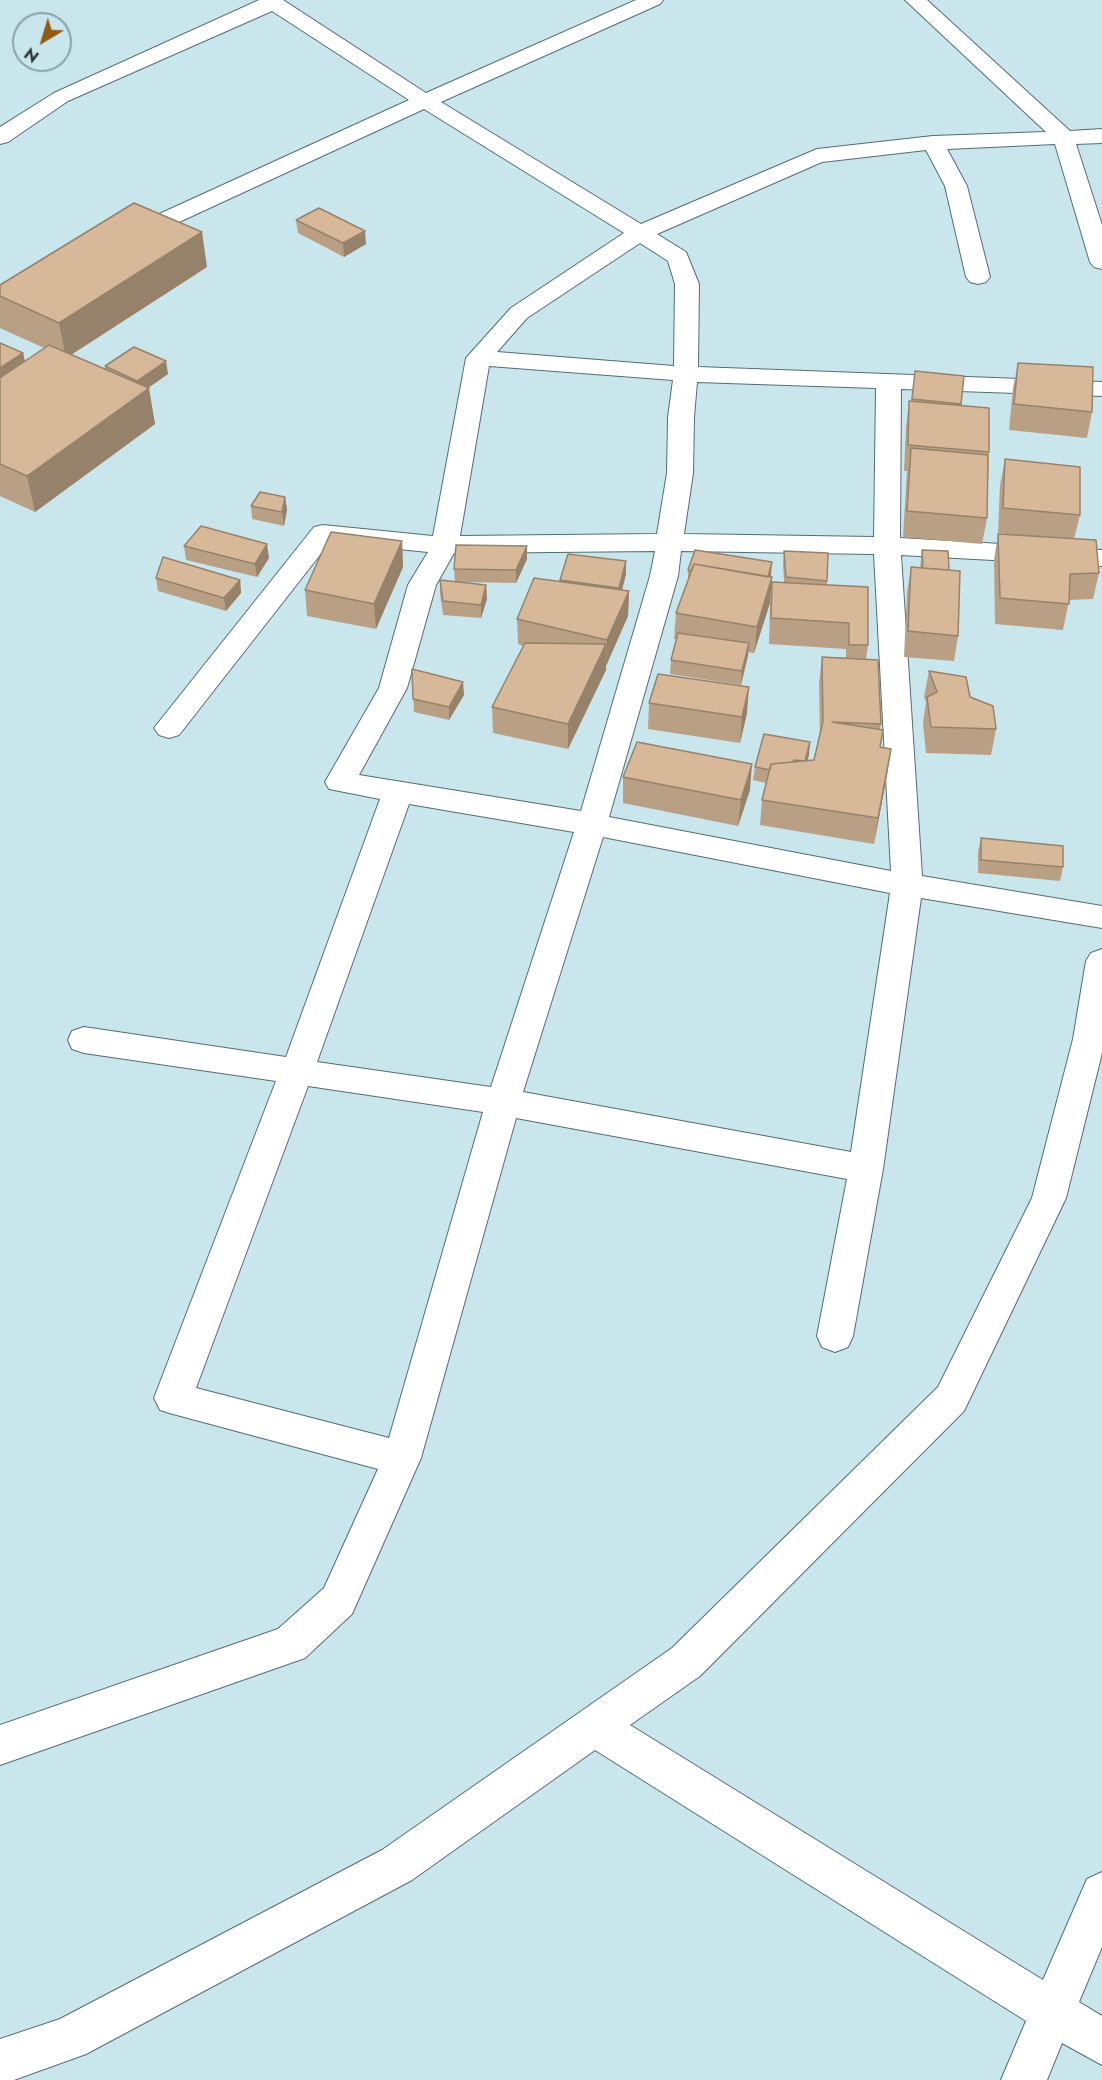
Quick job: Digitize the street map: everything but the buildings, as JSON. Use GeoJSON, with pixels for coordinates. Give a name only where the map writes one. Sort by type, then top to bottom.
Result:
{"type":"FeatureCollection","features":[{"type":"Feature","properties":{"kind":"street"},"geometry":{"type":"LineString","coordinates":[[109,246],[425,101],[653,0]]}},
{"type":"Feature","properties":{"kind":"street"},"geometry":{"type":"LineString","coordinates":[[915,0],[1063,136],[1102,262]]}},
{"type":"Feature","properties":{"kind":"street"},"geometry":{"type":"LineString","coordinates":[[0,137],[61,97],[271,2],[425,101],[678,257],[687,284],[686,374],[681,417],[680,473],[664,576],[592,824],[503,1102],[402,1458],[338,1601],[291,1644],[0,1745]]}},
{"type":"Feature","properties":{"kind":"street"},"geometry":{"type":"LineString","coordinates":[[1102,136],[933,143],[817,156],[640,233],[519,314],[478,358],[445,545],[422,585],[393,688],[340,782],[592,824],[907,885],[1102,917]]}},
{"type":"Feature","properties":{"kind":"street"},"geometry":{"type":"LineString","coordinates":[[933,143],[956,186],[978,277]]}},
{"type":"Feature","properties":{"kind":"street"},"geometry":{"type":"LineString","coordinates":[[478,358],[686,374],[1102,389]]}},
{"type":"Feature","properties":{"kind":"street"},"geometry":{"type":"LineString","coordinates":[[835,1336],[866,1169],[907,885],[888,546],[889,380]]}},
{"type":"Feature","properties":{"kind":"street"},"geometry":{"type":"LineString","coordinates":[[169,728],[323,533],[445,545],[669,542],[888,546],[1102,558]]}},
{"type":"Feature","properties":{"kind":"street"},"geometry":{"type":"LineString","coordinates":[[398,792],[297,1071],[173,1398],[402,1458]]}},
{"type":"Feature","properties":{"kind":"street"},"geometry":{"type":"LineString","coordinates":[[0,2062],[70,2038],[397,1865],[595,1727],[686,1662],[951,1398],[1049,1198],[1095,1039],[1102,961]]}},
{"type":"Feature","properties":{"kind":"street"},"geometry":{"type":"LineString","coordinates":[[84,1040],[503,1102],[866,1169]]}},
{"type":"Feature","properties":{"kind":"street"},"geometry":{"type":"LineString","coordinates":[[595,1727],[1102,2042]]}},
{"type":"Feature","properties":{"kind":"street"},"geometry":{"type":"LineString","coordinates":[[1024,2080],[1102,1894]]}}]}
